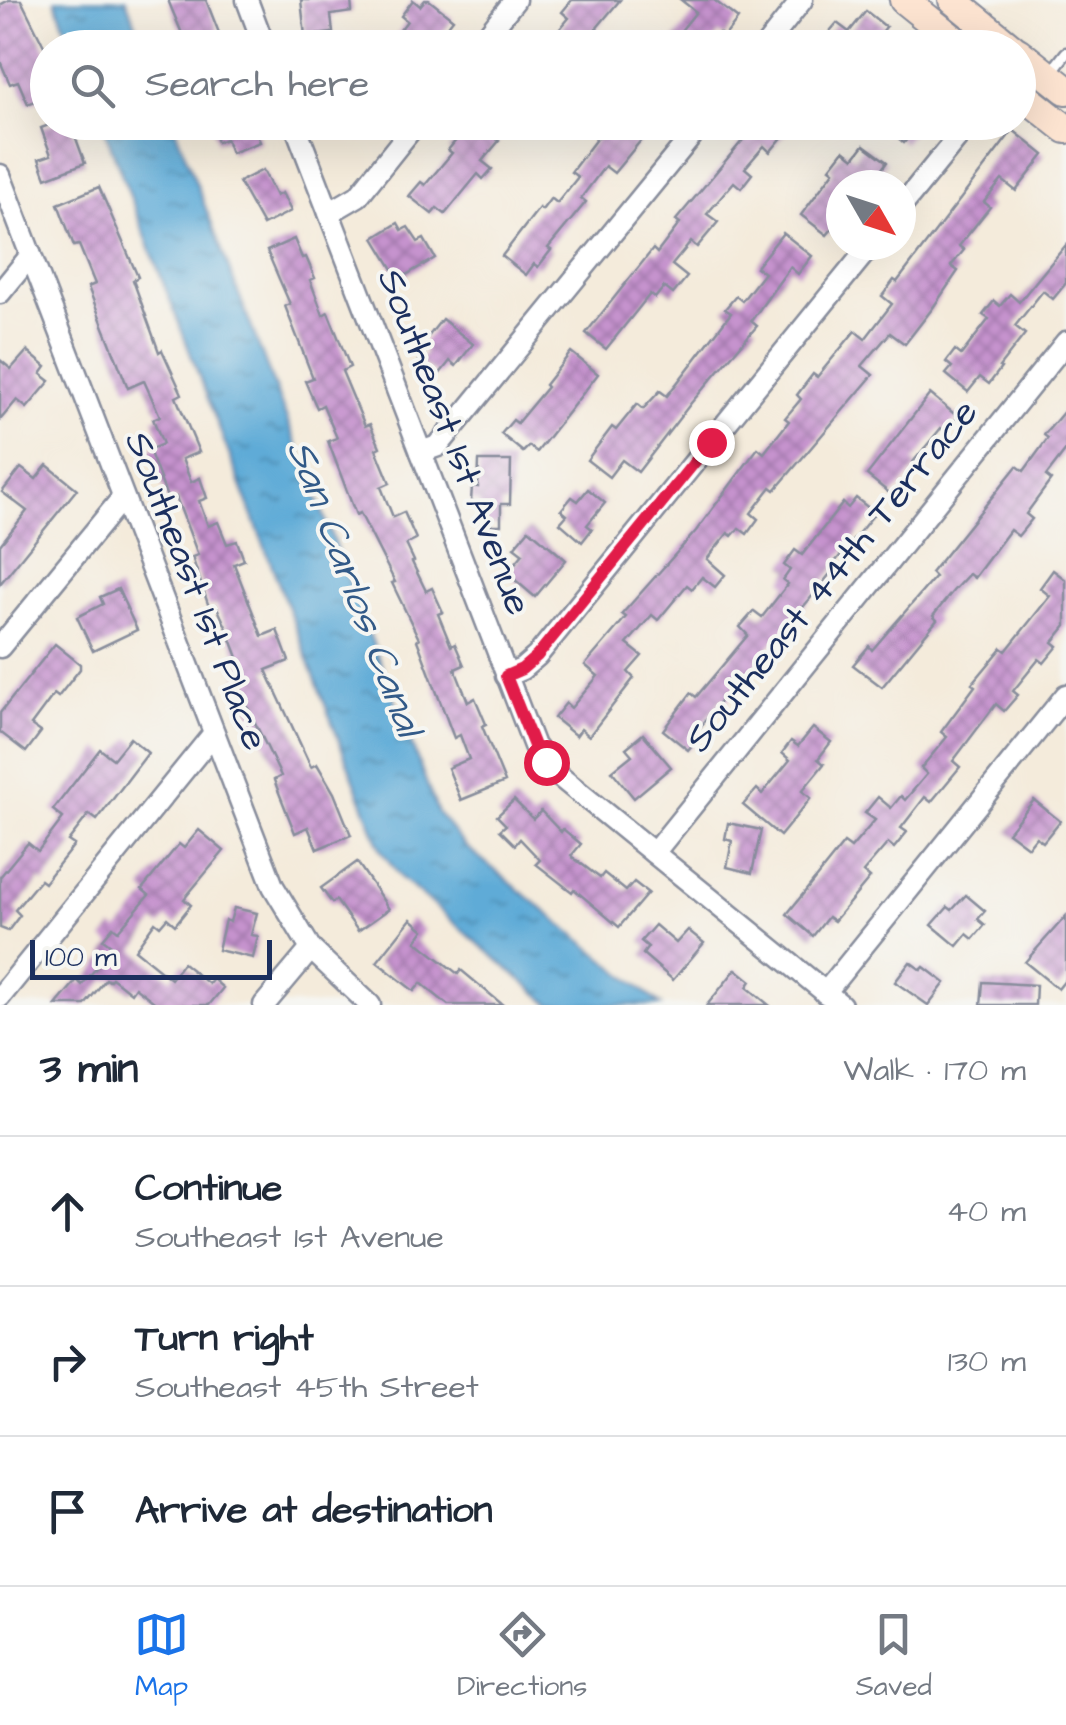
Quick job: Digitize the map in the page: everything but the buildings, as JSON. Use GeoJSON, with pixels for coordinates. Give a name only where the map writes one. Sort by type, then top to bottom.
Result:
{"type":"FeatureCollection","features":[{"type":"Feature","properties":{"kind":"main road"},"geometry":{"type":"LineString","coordinates":[[904,0],[942,30]]}},
{"type":"Feature","properties":{"kind":"main road"},"geometry":{"type":"LineString","coordinates":[[953,0],[990,30]]}},
{"type":"Feature","properties":{"kind":"main road"},"geometry":{"type":"LineString","coordinates":[[1036,67],[1057,83]]}},
{"type":"Feature","properties":{"kind":"main road"},"geometry":{"type":"LineString","coordinates":[[1036,105],[1066,129]]}},
{"type":"Feature","properties":{"kind":"street"},"geometry":{"type":"LineString","coordinates":[[247,0],[258,30]]}},
{"type":"Feature","properties":{"kind":"street"},"geometry":{"type":"LineString","coordinates":[[492,30],[516,0]]}},
{"type":"Feature","properties":{"kind":"street"},"geometry":{"type":"LineString","coordinates":[[778,30],[802,0]]}},
{"type":"Feature","properties":{"kind":"street","name":"Southeast 1st Avenue"},"geometry":{"type":"LineString","coordinates":[[301,140],[534,746],[546,762],[654,854],[833,999]]}},
{"type":"Feature","properties":{"kind":"street"},"geometry":{"type":"LineString","coordinates":[[329,213],[358,196],[402,140]]}},
{"type":"Feature","properties":{"kind":"street"},"geometry":{"type":"LineString","coordinates":[[420,452],[438,446],[688,140]]}},
{"type":"Feature","properties":{"kind":"street"},"geometry":{"type":"LineString","coordinates":[[916,189],[956,140]]}},
{"type":"Feature","properties":{"kind":"street","name":"Southeast 1st Place"},"geometry":{"type":"LineString","coordinates":[[0,175],[273,886],[311,949],[370,1005]]}},
{"type":"Feature","properties":{"kind":"street"},"geometry":{"type":"LineString","coordinates":[[0,294],[31,256]]}},
{"type":"Feature","properties":{"kind":"street"},"geometry":{"type":"LineString","coordinates":[[506,676],[537,656],[858,260]]}},
{"type":"Feature","properties":{"kind":"street","name":"Southeast 44th Terrace"},"geometry":{"type":"LineString","coordinates":[[654,854],[1066,342]]}},
{"type":"Feature","properties":{"kind":"street"},"geometry":{"type":"LineString","coordinates":[[0,648],[122,497]]}},
{"type":"Feature","properties":{"kind":"street"},"geometry":{"type":"LineString","coordinates":[[833,999],[1066,695]]}},
{"type":"Feature","properties":{"kind":"street"},"geometry":{"type":"LineString","coordinates":[[0,998],[214,733]]}},
{"type":"Feature","properties":{"kind":"street"},"geometry":{"type":"LineString","coordinates":[[264,1005],[311,949]]}},
{"type":"Feature","properties":{"kind":"lane"},"geometry":{"type":"LineString","coordinates":[[1057,83],[1066,53]]}},
{"type":"Feature","properties":{"kind":"water"},"geometry":{"type":"Polygon","coordinates":[[[55,0],[126,0],[138,30],[66,30],[55,0]]]}},
{"type":"Feature","properties":{"kind":"water"},"geometry":{"type":"Polygon","coordinates":[[[109,140],[180,140],[438,813],[464,845],[661,1005],[551,1005],[401,878],[381,850],[109,140]]]}},
{"type":"Feature","properties":{"kind":"route"},"geometry":{"type":"LineString","coordinates":[[546,762],[534,746],[506,676],[537,656],[711,442]]}},
{"type":"Feature","properties":{"kind":"water label","name":"San Carlos Canal"},"geometry":{"type":"Point","coordinates":[354,588]}}]}
